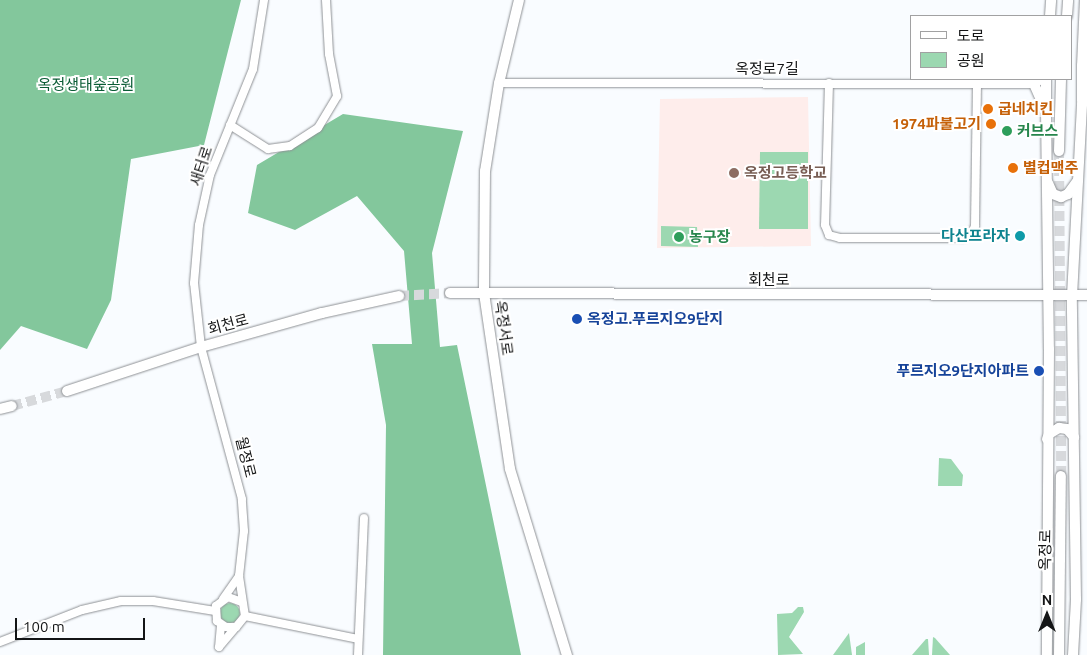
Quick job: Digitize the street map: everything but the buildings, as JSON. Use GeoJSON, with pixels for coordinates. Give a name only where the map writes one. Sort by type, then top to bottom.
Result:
{"type":"FeatureCollection","features":[{"type":"Feature","properties":{"kind":"main road","name":"옥정서로"},"geometry":{"type":"LineString","coordinates":[[519,0],[499,83],[485,171],[484,293],[510,469],[567,655]]}},
{"type":"Feature","properties":{"kind":"main road"},"geometry":{"type":"LineString","coordinates":[[1050,15],[1051,0]]}},
{"type":"Feature","properties":{"kind":"main road"},"geometry":{"type":"LineString","coordinates":[[1067,15],[1068,0]]}},
{"type":"Feature","properties":{"kind":"main road"},"geometry":{"type":"LineString","coordinates":[[1073,655],[1076,599],[1072,296],[1085,70],[1085,0]]}},
{"type":"Feature","properties":{"kind":"main road"},"geometry":{"type":"LineString","coordinates":[[1046,80],[1048,296],[1047,655]]}},
{"type":"Feature","properties":{"kind":"main road"},"geometry":{"type":"LineString","coordinates":[[1059,151],[1061,80]]}},
{"type":"Feature","properties":{"kind":"main road"},"geometry":{"type":"LineString","coordinates":[[1037,81],[1046,111]]}},
{"type":"Feature","properties":{"kind":"main road"},"geometry":{"type":"LineString","coordinates":[[1082,104],[1087,94]]}},
{"type":"Feature","properties":{"kind":"main road"},"geometry":{"type":"LineString","coordinates":[[1046,180],[1050,191],[1061,196],[1068,194],[1079,179]]}},
{"type":"Feature","properties":{"kind":"main road","name":"회천로"},"geometry":{"type":"LineString","coordinates":[[450,293],[1087,295]]}},
{"type":"Feature","properties":{"kind":"main road","name":"회천로"},"geometry":{"type":"LineString","coordinates":[[67,391],[201,347],[322,313],[399,296]]}},
{"type":"Feature","properties":{"kind":"main road"},"geometry":{"type":"LineString","coordinates":[[0,409],[12,406]]}},
{"type":"Feature","properties":{"kind":"main road"},"geometry":{"type":"LineString","coordinates":[[1047,439],[1049,434],[1059,428],[1067,429],[1074,437]]}},
{"type":"Feature","properties":{"kind":"main road","name":"옥정로"},"geometry":{"type":"LineString","coordinates":[[1059,655],[1061,476]]}},
{"type":"Feature","properties":{"kind":"street","name":"새터로"},"geometry":{"type":"LineString","coordinates":[[201,347],[194,284],[199,224],[210,175],[253,69],[264,0]]}},
{"type":"Feature","properties":{"kind":"street"},"geometry":{"type":"LineString","coordinates":[[230,125],[268,149],[290,146],[318,128],[337,96],[329,54],[326,0]]}},
{"type":"Feature","properties":{"kind":"street","name":"옥정로7길"},"geometry":{"type":"LineString","coordinates":[[499,83],[977,83],[1037,81]]}},
{"type":"Feature","properties":{"kind":"street"},"geometry":{"type":"LineString","coordinates":[[829,83],[826,225],[829,235],[840,238],[963,238],[971,235],[975,226],[977,83]]}},
{"type":"Feature","properties":{"kind":"street","name":"월정로"},"geometry":{"type":"LineString","coordinates":[[201,347],[242,499],[244,531],[239,576],[242,602]]}},
{"type":"Feature","properties":{"kind":"street"},"geometry":{"type":"LineString","coordinates":[[358,655],[364,518]]}},
{"type":"Feature","properties":{"kind":"street"},"geometry":{"type":"LineString","coordinates":[[215,612],[239,576]]}},
{"type":"Feature","properties":{"kind":"street"},"geometry":{"type":"LineString","coordinates":[[223,599],[233,597],[242,602],[246,616]]}},
{"type":"Feature","properties":{"kind":"street"},"geometry":{"type":"LineString","coordinates":[[0,642],[82,610],[121,601],[153,601],[215,612]]}},
{"type":"Feature","properties":{"kind":"street"},"geometry":{"type":"LineString","coordinates":[[215,612],[221,625],[219,647]]}},
{"type":"Feature","properties":{"kind":"street"},"geometry":{"type":"LineString","coordinates":[[246,616],[358,639]]}},
{"type":"Feature","properties":{"kind":"street"},"geometry":{"type":"LineString","coordinates":[[215,655],[219,647],[246,616]]}},
{"type":"Feature","properties":{"kind":"street"},"geometry":{"type":"LineString","coordinates":[[221,625],[236,627]]}},
{"type":"Feature","properties":{"kind":"shaded area","name":"옥정고등학교"},"geometry":{"type":"Polygon","coordinates":[[[808,97],[811,246],[657,248],[660,99],[808,97]]]}},
{"type":"Feature","properties":{"kind":"green space","name":"옥정생태숲공원"},"geometry":{"type":"Polygon","coordinates":[[[0,0],[241,0],[204,145],[131,159],[111,300],[87,349],[21,326],[0,350],[0,0]]]}},
{"type":"Feature","properties":{"kind":"green space"},"geometry":{"type":"Polygon","coordinates":[[[343,114],[463,131],[432,253],[440,347],[457,345],[521,655],[383,655],[386,425],[372,344],[412,344],[404,251],[357,196],[295,230],[248,213],[257,165],[343,114]]]}},
{"type":"Feature","properties":{"kind":"green space"},"geometry":{"type":"Polygon","coordinates":[[[760,152],[808,152],[808,229],[759,229],[760,152]]]}},
{"type":"Feature","properties":{"kind":"green space","name":"농구장"},"geometry":{"type":"Polygon","coordinates":[[[661,226],[697,227],[698,247],[661,246],[661,226]]]}},
{"type":"Feature","properties":{"kind":"green space"},"geometry":{"type":"Polygon","coordinates":[[[939,458],[951,459],[963,475],[962,486],[938,486],[939,458]]]}},
{"type":"Feature","properties":{"kind":"green space"},"geometry":{"type":"Polygon","coordinates":[[[230,603],[237,606],[240,613],[237,620],[230,623],[223,620],[220,613],[223,606],[230,603]]]}},
{"type":"Feature","properties":{"kind":"green space"},"geometry":{"type":"Polygon","coordinates":[[[798,607],[803,607],[804,612],[789,637],[803,654],[778,655],[777,614],[792,613],[798,607]]]}},
{"type":"Feature","properties":{"kind":"green space"},"geometry":{"type":"Polygon","coordinates":[[[849,633],[852,655],[833,655],[849,633]]]}},
{"type":"Feature","properties":{"kind":"green space"},"geometry":{"type":"Polygon","coordinates":[[[933,637],[935,638],[950,655],[932,655],[933,637]]]}},
{"type":"Feature","properties":{"kind":"green space"},"geometry":{"type":"Polygon","coordinates":[[[928,639],[929,655],[912,655],[928,639]]]}},
{"type":"Feature","properties":{"kind":"green space"},"geometry":{"type":"Polygon","coordinates":[[[865,642],[865,655],[856,655],[856,647],[865,642]]]}},
{"type":"Feature","properties":{"kind":"tunnel"},"geometry":{"type":"LineString","coordinates":[[1059,151],[1061,476]]}},
{"type":"Feature","properties":{"kind":"tunnel"},"geometry":{"type":"LineString","coordinates":[[399,296],[450,293]]}},
{"type":"Feature","properties":{"kind":"tunnel"},"geometry":{"type":"LineString","coordinates":[[12,406],[67,391]]}},
{"type":"Feature","properties":{"kind":"place","name":"굽네치킨"},"geometry":{"type":"Point","coordinates":[988,109]}},
{"type":"Feature","properties":{"kind":"place","name":"1974파불고기"},"geometry":{"type":"Point","coordinates":[991,124]}},
{"type":"Feature","properties":{"kind":"place","name":"커브스"},"geometry":{"type":"Point","coordinates":[1007,131]}},
{"type":"Feature","properties":{"kind":"place","name":"별컵맥주"},"geometry":{"type":"Point","coordinates":[1013,168]}},
{"type":"Feature","properties":{"kind":"place","name":"옥정고등학교"},"geometry":{"type":"Point","coordinates":[734,173]}},
{"type":"Feature","properties":{"kind":"place","name":"다산프라자"},"geometry":{"type":"Point","coordinates":[1020,236]}},
{"type":"Feature","properties":{"kind":"place","name":"농구장"},"geometry":{"type":"Point","coordinates":[679,237]}},
{"type":"Feature","properties":{"kind":"place","name":"옥정고.푸르지오9단지"},"geometry":{"type":"Point","coordinates":[577,319]}},
{"type":"Feature","properties":{"kind":"place","name":"푸르지오9단지아파트"},"geometry":{"type":"Point","coordinates":[1039,371]}}]}
